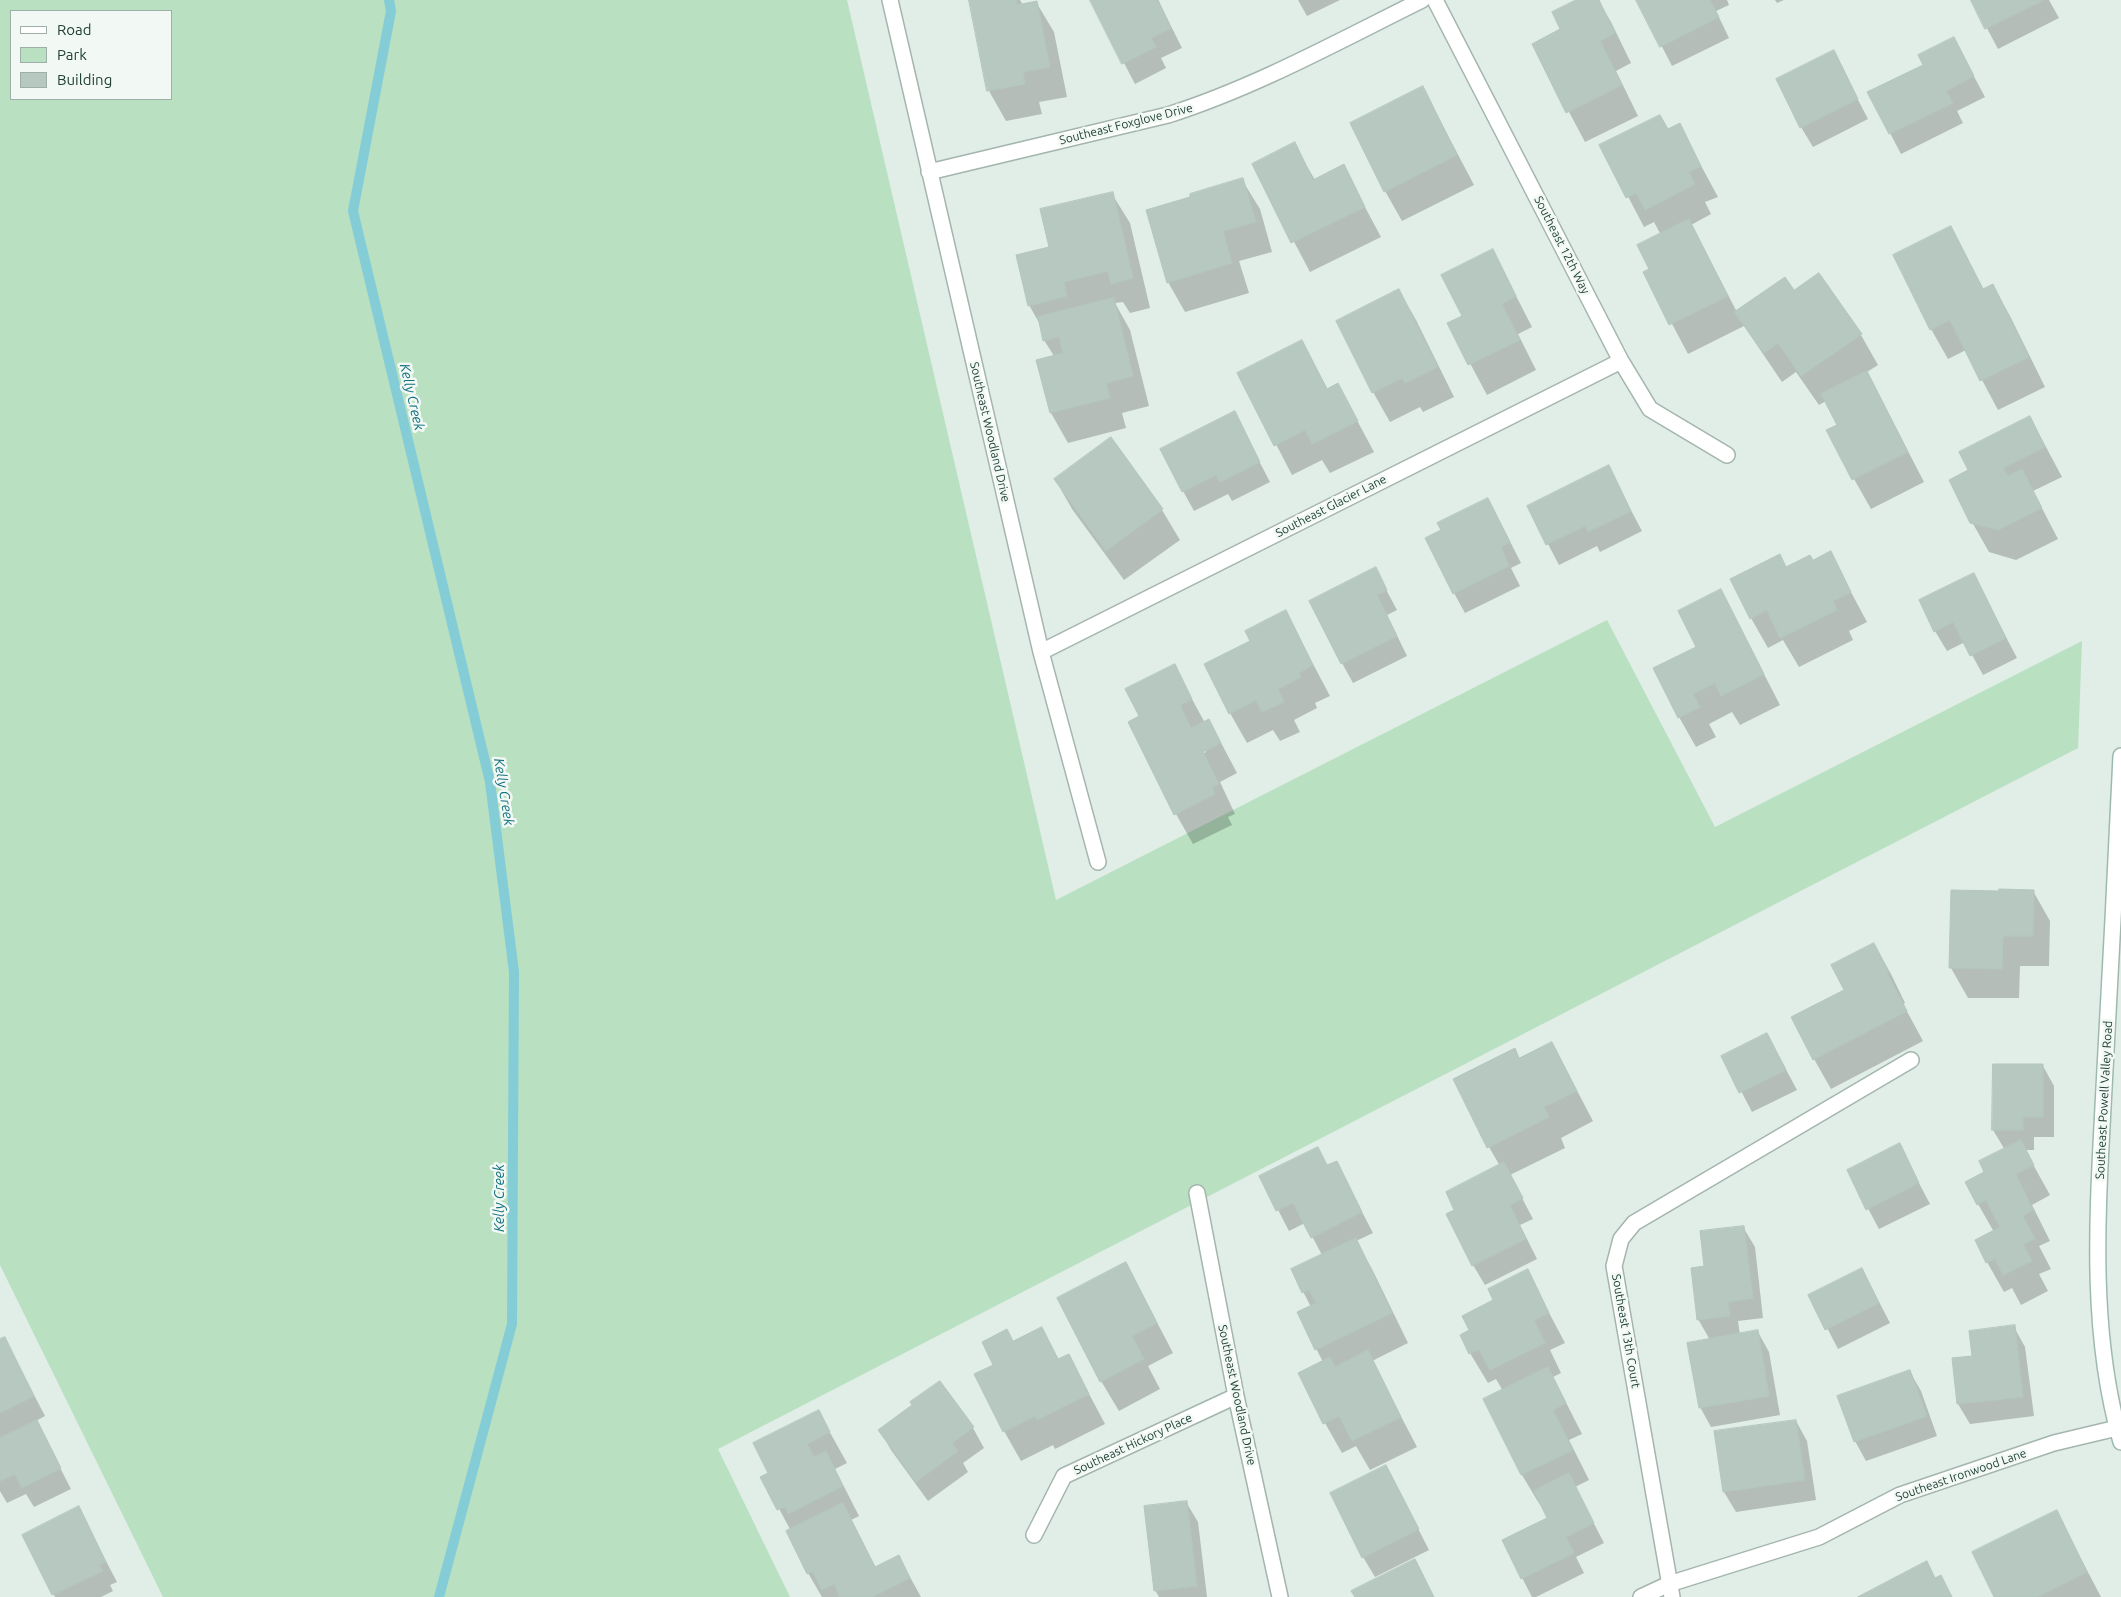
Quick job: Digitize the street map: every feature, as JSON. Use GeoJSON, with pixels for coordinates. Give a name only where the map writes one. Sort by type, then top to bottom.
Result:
{"type":"FeatureCollection","features":[{"type":"Feature","properties":{"kind":"street","name":"Southeast Woodland Drive"},"geometry":{"type":"LineString","coordinates":[[890,0],[1041,652],[1098,862]]}},
{"type":"Feature","properties":{"kind":"street","name":"Southeast Foxglove Drive"},"geometry":{"type":"LineString","coordinates":[[929,172],[1168,115],[1200,105],[1241,88],[1422,0]]}},
{"type":"Feature","properties":{"kind":"street","name":"Southeast 12th Way"},"geometry":{"type":"LineString","coordinates":[[1435,0],[1622,361],[1650,409],[1727,455]]}},
{"type":"Feature","properties":{"kind":"street","name":"Southeast Glacier Lane"},"geometry":{"type":"LineString","coordinates":[[1041,652],[1622,361]]}},
{"type":"Feature","properties":{"kind":"street","name":"Southeast Powell Valley Road"},"geometry":{"type":"LineString","coordinates":[[2120,1432],[2106,1368],[2098,1303],[2098,1210],[2121,756]]}},
{"type":"Feature","properties":{"kind":"street","name":"Southeast 13th Court"},"geometry":{"type":"LineString","coordinates":[[1670,1590],[1614,1266],[1621,1239],[1634,1223],[1911,1060]]}},
{"type":"Feature","properties":{"kind":"street","name":"Southeast Woodland Drive"},"geometry":{"type":"LineString","coordinates":[[1196,1193],[1236,1396],[1280,1597]]}},
{"type":"Feature","properties":{"kind":"street","name":"Southeast Hickory Place"},"geometry":{"type":"LineString","coordinates":[[1034,1535],[1064,1476],[1236,1396]]}},
{"type":"Feature","properties":{"kind":"street","name":"Southeast Ironwood Lane"},"geometry":{"type":"LineString","coordinates":[[1641,1597],[1670,1590],[1819,1537],[1900,1495],[2054,1443],[2120,1432]]}},
{"type":"Feature","properties":{"kind":"green space"},"geometry":{"type":"Polygon","coordinates":[[[0,0],[847,0],[1056,900],[1607,620],[1715,827],[2082,641],[2078,748],[718,1449],[790,1597],[163,1597],[0,1265],[0,0]]]}},
{"type":"Feature","properties":{"kind":"building"},"geometry":{"type":"Polygon","coordinates":[[[969,0],[1016,0],[1017,5],[1037,1],[1050,67],[1023,72],[1025,84],[987,91],[969,0]]]}},
{"type":"Feature","properties":{"kind":"building"},"geometry":{"type":"Polygon","coordinates":[[[1090,0],[1158,0],[1171,28],[1151,38],[1156,47],[1122,64],[1090,0]]]}},
{"type":"Feature","properties":{"kind":"building"},"geometry":{"type":"Polygon","coordinates":[[[1576,0],[1599,0],[1615,33],[1600,41],[1622,85],[1566,113],[1532,44],[1560,29],[1552,12],[1576,0]]]}},
{"type":"Feature","properties":{"kind":"building"},"geometry":{"type":"Polygon","coordinates":[[[1636,0],[1710,0],[1719,17],[1660,47],[1636,0]]]}},
{"type":"Feature","properties":{"kind":"building"},"geometry":{"type":"Polygon","coordinates":[[[1971,0],[2044,0],[1985,29],[1971,0]]]}},
{"type":"Feature","properties":{"kind":"building"},"geometry":{"type":"Polygon","coordinates":[[[1954,37],[1974,76],[1946,91],[1953,103],[1889,134],[1867,92],[1923,65],[1918,55],[1954,37]]]}},
{"type":"Feature","properties":{"kind":"building"},"geometry":{"type":"Polygon","coordinates":[[[1834,50],[1858,99],[1800,128],[1776,79],[1834,50]]]}},
{"type":"Feature","properties":{"kind":"building"},"geometry":{"type":"Polygon","coordinates":[[[1423,86],[1457,155],[1384,192],[1350,123],[1423,86]]]}},
{"type":"Feature","properties":{"kind":"building"},"geometry":{"type":"Polygon","coordinates":[[[1660,115],[1668,129],[1680,123],[1701,166],[1689,172],[1695,184],[1645,210],[1636,193],[1626,198],[1599,145],[1660,115]]]}},
{"type":"Feature","properties":{"kind":"building"},"geometry":{"type":"Polygon","coordinates":[[[1295,142],[1313,180],[1344,164],[1365,207],[1291,243],[1252,164],[1295,142]]]}},
{"type":"Feature","properties":{"kind":"building"},"geometry":{"type":"Polygon","coordinates":[[[1243,178],[1256,222],[1223,231],[1232,263],[1167,283],[1146,210],[1243,178]]]}},
{"type":"Feature","properties":{"kind":"building"},"geometry":{"type":"Polygon","coordinates":[[[1113,192],[1133,278],[1111,284],[1108,271],[1064,282],[1067,296],[1028,306],[1016,255],[1049,247],[1040,209],[1113,192]]]}},
{"type":"Feature","properties":{"kind":"building"},"geometry":{"type":"Polygon","coordinates":[[[1689,219],[1728,296],[1669,325],[1643,272],[1649,269],[1637,245],[1689,219]]]}},
{"type":"Feature","properties":{"kind":"building"},"geometry":{"type":"Polygon","coordinates":[[[1951,226],[1983,289],[1993,284],[2029,357],[1980,381],[1950,320],[1930,330],[1893,255],[1951,226]]]}},
{"type":"Feature","properties":{"kind":"building"},"geometry":{"type":"Polygon","coordinates":[[[1493,249],[1516,296],[1502,304],[1520,340],[1468,365],[1447,323],[1462,316],[1441,275],[1493,249]]]}},
{"type":"Feature","properties":{"kind":"building"},"geometry":{"type":"Polygon","coordinates":[[[1819,273],[1862,334],[1801,376],[1778,343],[1764,353],[1734,312],[1785,277],[1794,290],[1819,273]]]}},
{"type":"Feature","properties":{"kind":"building"},"geometry":{"type":"Polygon","coordinates":[[[1399,289],[1438,367],[1405,383],[1402,378],[1372,393],[1336,321],[1399,289]]]}},
{"type":"Feature","properties":{"kind":"building"},"geometry":{"type":"Polygon","coordinates":[[[1114,298],[1133,376],[1106,383],[1110,398],[1050,413],[1036,360],[1063,353],[1059,337],[1043,341],[1038,317],[1114,298]]]}},
{"type":"Feature","properties":{"kind":"building"},"geometry":{"type":"Polygon","coordinates":[[[1302,340],[1327,389],[1338,383],[1358,421],[1312,444],[1305,430],[1274,446],[1237,373],[1302,340]]]}},
{"type":"Feature","properties":{"kind":"building"},"geometry":{"type":"Polygon","coordinates":[[[1867,371],[1908,452],[1852,480],[1826,430],[1837,425],[1821,394],[1867,371]]]}},
{"type":"Feature","properties":{"kind":"building"},"geometry":{"type":"Polygon","coordinates":[[[1235,411],[1260,462],[1220,482],[1216,475],[1182,492],[1160,449],[1235,411]]]}},
{"type":"Feature","properties":{"kind":"building"},"geometry":{"type":"Polygon","coordinates":[[[2030,416],[2045,447],[2003,468],[2008,476],[2022,469],[2042,508],[1998,530],[1970,523],[1949,480],[1968,470],[1959,452],[2030,416]]]}},
{"type":"Feature","properties":{"kind":"building"},"geometry":{"type":"Polygon","coordinates":[[[1111,437],[1163,509],[1106,551],[1054,479],[1111,437]]]}},
{"type":"Feature","properties":{"kind":"building"},"geometry":{"type":"Polygon","coordinates":[[[1609,465],[1631,511],[1588,532],[1585,526],[1546,545],[1527,506],[1609,465]]]}},
{"type":"Feature","properties":{"kind":"building"},"geometry":{"type":"Polygon","coordinates":[[[1488,498],[1510,542],[1501,547],[1509,566],[1453,594],[1425,538],[1441,530],[1437,523],[1488,498]]]}},
{"type":"Feature","properties":{"kind":"building"},"geometry":{"type":"Polygon","coordinates":[[[1831,551],[1851,592],[1833,601],[1837,610],[1780,638],[1767,610],[1750,619],[1730,579],[1780,554],[1786,567],[1810,555],[1813,560],[1831,551]]]}},
{"type":"Feature","properties":{"kind":"building"},"geometry":{"type":"Polygon","coordinates":[[[1376,567],[1387,590],[1377,595],[1397,636],[1341,664],[1309,601],[1376,567]]]}},
{"type":"Feature","properties":{"kind":"building"},"geometry":{"type":"Polygon","coordinates":[[[1974,573],[2006,638],[1970,656],[1953,622],[1934,632],[1919,600],[1974,573]]]}},
{"type":"Feature","properties":{"kind":"building"},"geometry":{"type":"Polygon","coordinates":[[[1721,589],[1764,674],[1721,696],[1715,683],[1693,694],[1700,707],[1678,718],[1653,668],[1696,647],[1678,611],[1721,589]]]}},
{"type":"Feature","properties":{"kind":"building"},"geometry":{"type":"Polygon","coordinates":[[[1286,610],[1313,665],[1299,673],[1301,677],[1278,689],[1284,702],[1262,712],[1256,700],[1229,714],[1204,664],[1250,641],[1245,631],[1286,610]]]}},
{"type":"Feature","properties":{"kind":"building"},"geometry":{"type":"Polygon","coordinates":[[[1175,664],[1192,699],[1180,705],[1191,728],[1209,719],[1221,743],[1203,752],[1219,784],[1212,787],[1215,794],[1174,815],[1128,722],[1139,716],[1125,689],[1175,664]]]}},
{"type":"Feature","properties":{"kind":"building"},"geometry":{"type":"Polygon","coordinates":[[[1999,889],[2034,890],[2033,936],[2003,936],[2002,969],[1949,968],[1951,890],[1999,891],[1999,889]]]}},
{"type":"Feature","properties":{"kind":"building"},"geometry":{"type":"Polygon","coordinates":[[[1874,943],[1907,1011],[1813,1060],[1791,1017],[1844,990],[1831,965],[1874,943]]]}},
{"type":"Feature","properties":{"kind":"building"},"geometry":{"type":"Polygon","coordinates":[[[1767,1033],[1786,1070],[1739,1093],[1721,1056],[1767,1033]]]}},
{"type":"Feature","properties":{"kind":"building"},"geometry":{"type":"Polygon","coordinates":[[[1552,1042],[1577,1091],[1544,1107],[1549,1117],[1487,1148],[1453,1079],[1515,1048],[1519,1058],[1552,1042]]]}},
{"type":"Feature","properties":{"kind":"building"},"geometry":{"type":"Polygon","coordinates":[[[1993,1064],[2043,1064],[2043,1117],[2023,1117],[2023,1130],[1992,1130],[1993,1064]]]}},
{"type":"Feature","properties":{"kind":"building"},"geometry":{"type":"Polygon","coordinates":[[[2021,1140],[2034,1165],[2016,1174],[2033,1210],[2023,1216],[2035,1239],[2023,1244],[2032,1261],[2003,1275],[1995,1259],[1986,1263],[1975,1240],[2000,1227],[1986,1200],[1977,1205],[1965,1182],[1984,1172],[1979,1161],[2021,1140]]]}},
{"type":"Feature","properties":{"kind":"building"},"geometry":{"type":"Polygon","coordinates":[[[1900,1143],[1919,1183],[1866,1210],[1847,1170],[1900,1143]]]}},
{"type":"Feature","properties":{"kind":"building"},"geometry":{"type":"Polygon","coordinates":[[[1318,1147],[1327,1165],[1337,1161],[1362,1212],[1311,1238],[1293,1203],[1276,1211],[1259,1176],[1318,1147]]]}},
{"type":"Feature","properties":{"kind":"building"},"geometry":{"type":"Polygon","coordinates":[[[1504,1162],[1523,1198],[1510,1205],[1526,1239],[1472,1266],[1446,1214],[1454,1210],[1446,1192],[1504,1162]]]}},
{"type":"Feature","properties":{"kind":"building"},"geometry":{"type":"Polygon","coordinates":[[[1744,1226],[1753,1298],[1728,1302],[1730,1316],[1697,1320],[1691,1268],[1704,1266],[1700,1231],[1744,1226]]]}},
{"type":"Feature","properties":{"kind":"building"},"geometry":{"type":"Polygon","coordinates":[[[1356,1238],[1392,1313],[1315,1350],[1297,1312],[1316,1303],[1309,1290],[1302,1293],[1291,1269],[1356,1238]]]}},
{"type":"Feature","properties":{"kind":"building"},"geometry":{"type":"Polygon","coordinates":[[[1126,1262],[1157,1323],[1132,1336],[1144,1359],[1100,1382],[1057,1298],[1126,1262]]]}},
{"type":"Feature","properties":{"kind":"building"},"geometry":{"type":"Polygon","coordinates":[[[1862,1268],[1879,1303],[1825,1330],[1808,1295],[1862,1268]]]}},
{"type":"Feature","properties":{"kind":"building"},"geometry":{"type":"Polygon","coordinates":[[[1528,1269],[1549,1313],[1534,1320],[1545,1343],[1490,1370],[1479,1349],[1469,1354],[1460,1335],[1469,1330],[1462,1316],[1493,1300],[1488,1289],[1528,1269]]]}},
{"type":"Feature","properties":{"kind":"building"},"geometry":{"type":"Polygon","coordinates":[[[2015,1325],[2023,1397],[1957,1404],[1952,1358],[1972,1356],[1969,1331],[2015,1325]]]}},
{"type":"Feature","properties":{"kind":"building"},"geometry":{"type":"Polygon","coordinates":[[[1042,1327],[1058,1359],[1069,1354],[1089,1394],[1037,1420],[1035,1416],[1003,1432],[974,1374],[993,1365],[982,1342],[1007,1329],[1013,1341],[1042,1327]]]}},
{"type":"Feature","properties":{"kind":"building"},"geometry":{"type":"Polygon","coordinates":[[[1758,1330],[1769,1396],[1699,1408],[1687,1343],[1758,1330]]]}},
{"type":"Feature","properties":{"kind":"building"},"geometry":{"type":"Polygon","coordinates":[[[5,1337],[34,1396],[0,1413],[0,1339],[5,1337]]]}},
{"type":"Feature","properties":{"kind":"building"},"geometry":{"type":"Polygon","coordinates":[[[1368,1350],[1401,1417],[1352,1441],[1339,1416],[1323,1424],[1298,1373],[1330,1357],[1335,1367],[1368,1350]]]}},
{"type":"Feature","properties":{"kind":"building"},"geometry":{"type":"Polygon","coordinates":[[[1548,1367],[1566,1403],[1553,1410],[1573,1450],[1521,1475],[1483,1399],[1548,1367]]]}},
{"type":"Feature","properties":{"kind":"building"},"geometry":{"type":"Polygon","coordinates":[[[1910,1370],[1927,1416],[1854,1442],[1837,1396],[1910,1370]]]}},
{"type":"Feature","properties":{"kind":"building"},"geometry":{"type":"Polygon","coordinates":[[[940,1381],[974,1427],[952,1443],[958,1451],[916,1482],[878,1430],[912,1405],[910,1402],[940,1381]]]}},
{"type":"Feature","properties":{"kind":"building"},"geometry":{"type":"Polygon","coordinates":[[[819,1410],[830,1432],[807,1444],[814,1457],[826,1451],[843,1486],[788,1514],[785,1507],[777,1510],[760,1477],[768,1473],[753,1443],[819,1410]]]}},
{"type":"Feature","properties":{"kind":"building"},"geometry":{"type":"Polygon","coordinates":[[[37,1420],[61,1468],[22,1488],[15,1474],[0,1481],[0,1438],[37,1420]]]}},
{"type":"Feature","properties":{"kind":"building"},"geometry":{"type":"Polygon","coordinates":[[[1796,1420],[1805,1480],[1723,1492],[1714,1431],[1796,1420]]]}},
{"type":"Feature","properties":{"kind":"building"},"geometry":{"type":"Polygon","coordinates":[[[1386,1465],[1419,1529],[1362,1558],[1330,1493],[1386,1465]]]}},
{"type":"Feature","properties":{"kind":"building"},"geometry":{"type":"Polygon","coordinates":[[[1569,1473],[1594,1523],[1566,1537],[1574,1553],[1521,1579],[1502,1540],[1547,1518],[1534,1491],[1569,1473]]]}},
{"type":"Feature","properties":{"kind":"building"},"geometry":{"type":"Polygon","coordinates":[[[1187,1501],[1197,1586],[1154,1591],[1144,1506],[1187,1501]]]}},
{"type":"Feature","properties":{"kind":"building"},"geometry":{"type":"Polygon","coordinates":[[[843,1503],[875,1567],[899,1555],[910,1578],[872,1597],[840,1597],[834,1584],[822,1590],[812,1571],[807,1574],[786,1531],[843,1503]]]}},
{"type":"Feature","properties":{"kind":"building"},"geometry":{"type":"Polygon","coordinates":[[[79,1506],[106,1562],[99,1565],[103,1571],[52,1595],[22,1535],[79,1506]]]}},
{"type":"Feature","properties":{"kind":"building"},"geometry":{"type":"Polygon","coordinates":[[[2057,1510],[2087,1572],[2037,1597],[1994,1597],[1972,1552],[2057,1510]]]}},
{"type":"Feature","properties":{"kind":"building"},"geometry":{"type":"Polygon","coordinates":[[[1415,1559],[1434,1597],[1355,1597],[1351,1591],[1415,1559]]]}},
{"type":"Feature","properties":{"kind":"building"},"geometry":{"type":"Polygon","coordinates":[[[1927,1561],[1935,1578],[1941,1575],[1952,1597],[1858,1597],[1927,1561]]]}},
{"type":"Feature","properties":{"kind":"waterway","name":"Kelly Creek"},"geometry":{"type":"LineString","coordinates":[[389,0],[391,11],[353,211],[490,782],[514,972],[512,1324],[439,1597]]}}]}
